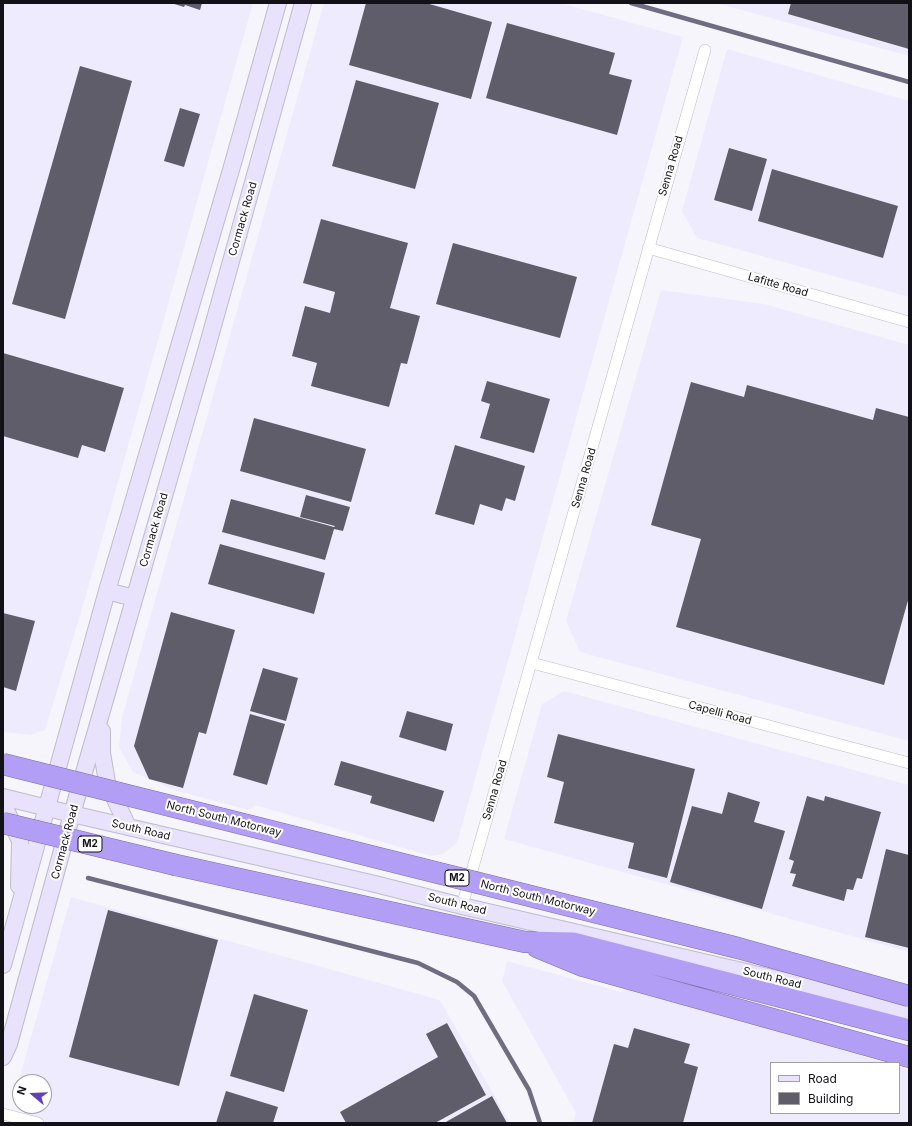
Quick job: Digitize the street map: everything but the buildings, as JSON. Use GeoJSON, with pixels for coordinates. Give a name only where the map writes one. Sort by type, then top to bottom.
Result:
{"type":"FeatureCollection","features":[{"type":"Feature","properties":{"kind":"highway","name":"North South Motorway"},"geometry":{"type":"LineString","coordinates":[[3,764],[738,948],[909,996]]}},
{"type":"Feature","properties":{"kind":"highway","name":"M2"},"geometry":{"type":"LineString","coordinates":[[3,823],[176,865],[525,942],[573,943],[909,1030]]}},
{"type":"Feature","properties":{"kind":"highway"},"geometry":{"type":"LineString","coordinates":[[525,942],[583,966],[909,1057]]}},
{"type":"Feature","properties":{"kind":"street"},"geometry":{"type":"LineString","coordinates":[[3,965],[107,591],[231,171],[278,3]]}},
{"type":"Feature","properties":{"kind":"street","name":"Cormack Road"},"geometry":{"type":"LineString","coordinates":[[3,1057],[9,1044],[72,814],[208,344],[303,3]]}},
{"type":"Feature","properties":{"kind":"street","name":"Senna Road"},"geometry":{"type":"LineString","coordinates":[[462,906],[705,50]]}},
{"type":"Feature","properties":{"kind":"street","name":"Lafitte Road"},"geometry":{"type":"LineString","coordinates":[[648,248],[909,322]]}},
{"type":"Feature","properties":{"kind":"street"},"geometry":{"type":"LineString","coordinates":[[107,591],[134,598]]}},
{"type":"Feature","properties":{"kind":"street","name":"Capelli Road"},"geometry":{"type":"LineString","coordinates":[[532,663],[909,763]]}},
{"type":"Feature","properties":{"kind":"street"},"geometry":{"type":"LineString","coordinates":[[103,707],[102,753],[107,782],[128,827]]}},
{"type":"Feature","properties":{"kind":"street","name":"South Road"},"geometry":{"type":"LineString","coordinates":[[3,797],[785,981],[909,1016]]}},
{"type":"Feature","properties":{"kind":"street"},"geometry":{"type":"LineString","coordinates":[[3,803],[20,841],[19,905]]}},
{"type":"Feature","properties":{"kind":"street"},"geometry":{"type":"LineString","coordinates":[[3,1114],[38,1123]]}},
{"type":"Feature","properties":{"kind":"shaded area"},"geometry":{"type":"Polygon","coordinates":[[[5,3],[253,3],[85,599],[45,730],[31,735],[3,732],[3,9],[5,3]]]}},
{"type":"Feature","properties":{"kind":"shaded area"},"geometry":{"type":"Polygon","coordinates":[[[324,3],[560,3],[683,37],[457,843],[443,854],[431,856],[255,805],[249,810],[174,790],[133,772],[119,747],[122,717],[324,3]]]}},
{"type":"Feature","properties":{"kind":"shaded area"},"geometry":{"type":"Polygon","coordinates":[[[716,3],[909,3],[909,56],[716,3]]]}},
{"type":"Feature","properties":{"kind":"shaded area"},"geometry":{"type":"Polygon","coordinates":[[[727,49],[909,101],[909,297],[697,238],[682,211],[727,49]]]}},
{"type":"Feature","properties":{"kind":"shaded area"},"geometry":{"type":"Polygon","coordinates":[[[661,290],[764,304],[909,345],[909,741],[580,652],[566,621],[661,290]]]}},
{"type":"Feature","properties":{"kind":"shaded area"},"geometry":{"type":"Polygon","coordinates":[[[564,691],[909,785],[909,952],[504,839],[542,704],[564,691]]]}},
{"type":"Feature","properties":{"kind":"shaded area"},"geometry":{"type":"Polygon","coordinates":[[[71,897],[440,1000],[510,1123],[21,1123],[24,1114],[52,1114],[52,1074],[21,1074],[71,897]]]}},
{"type":"Feature","properties":{"kind":"shaded area"},"geometry":{"type":"Polygon","coordinates":[[[507,961],[621,992],[626,988],[883,1062],[770,1062],[770,1114],[900,1114],[900,1067],[909,1070],[909,1123],[573,1123],[576,1113],[502,981],[507,961]]]}},
{"type":"Feature","properties":{"kind":"waterway"},"geometry":{"type":"LineString","coordinates":[[631,3],[909,82]]}},
{"type":"Feature","properties":{"kind":"waterway"},"geometry":{"type":"LineString","coordinates":[[88,878],[418,963],[457,982],[474,996],[529,1090],[540,1123]]}}]}
